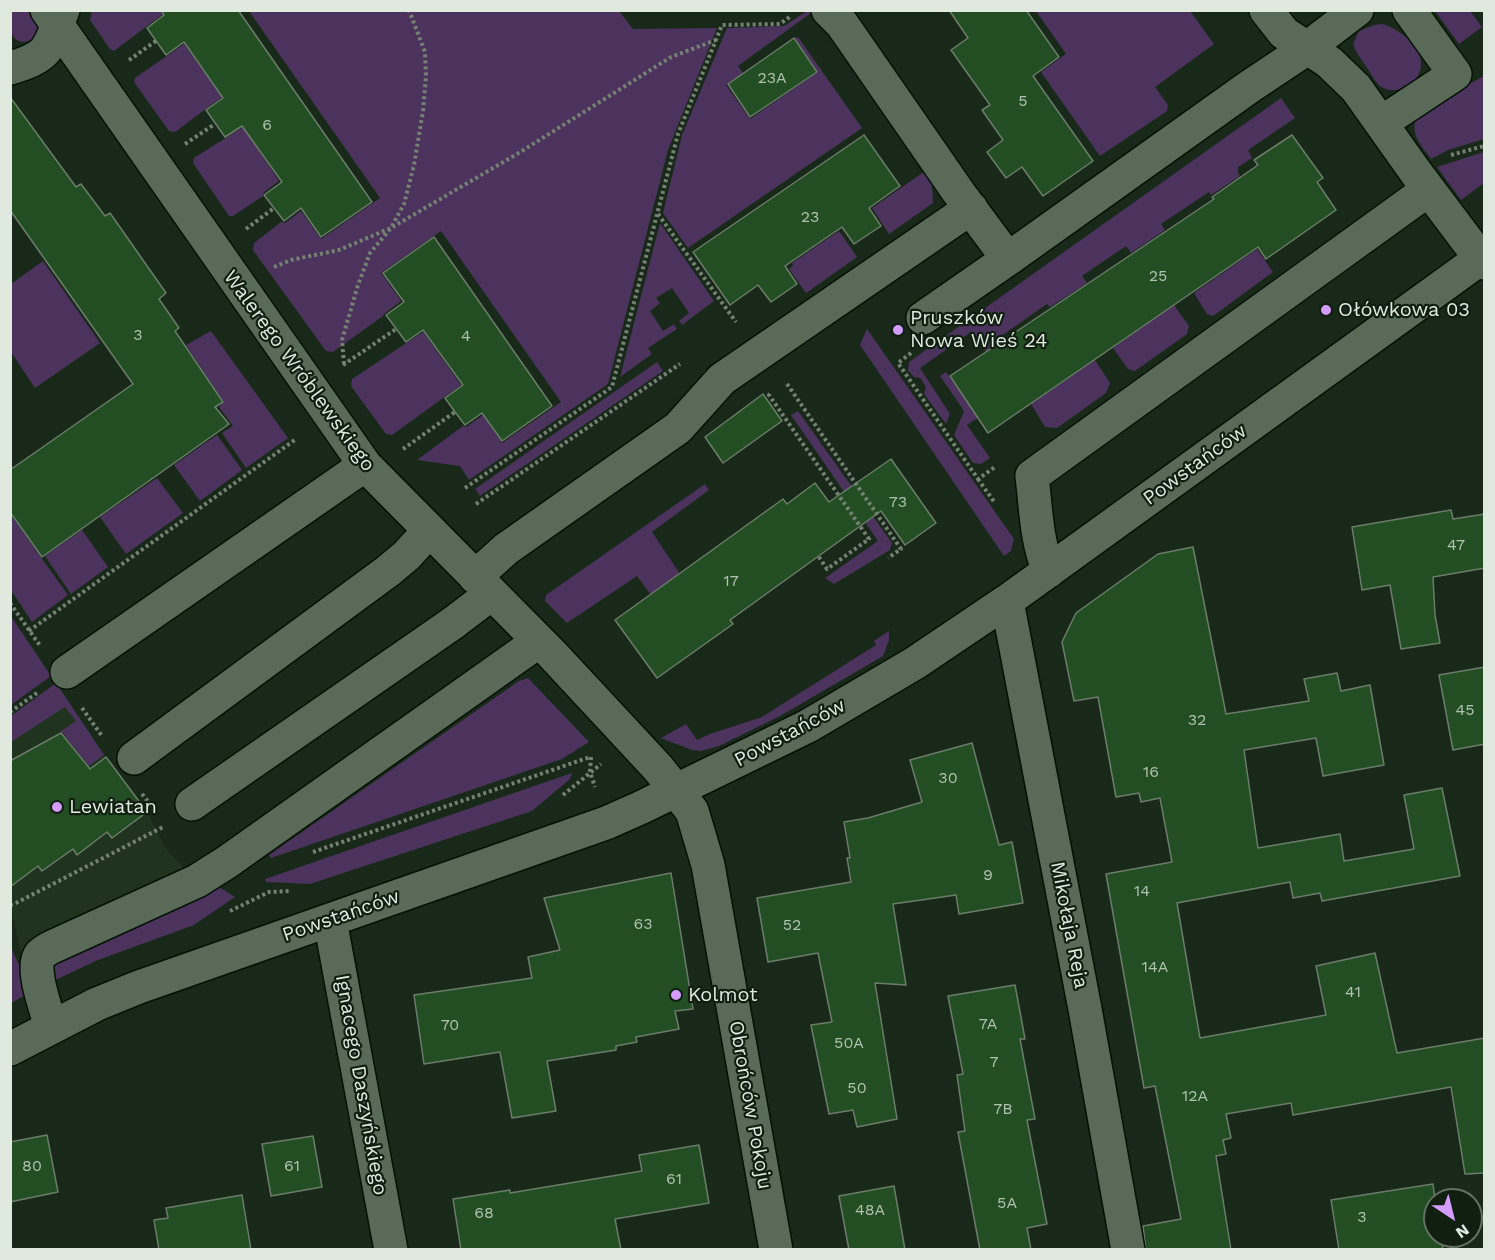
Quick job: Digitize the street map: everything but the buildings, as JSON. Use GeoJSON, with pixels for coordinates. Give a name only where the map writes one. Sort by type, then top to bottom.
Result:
{"type":"FeatureCollection","features":[{"type":"Feature","properties":{"kind":"street"},"geometry":{"type":"LineString","coordinates":[[828,10],[842,24],[1008,259]]}},
{"type":"Feature","properties":{"kind":"street"},"geometry":{"type":"LineString","coordinates":[[1266,10],[1284,33],[1342,72],[1356,88],[1428,190],[1483,259]]}},
{"type":"Feature","properties":{"kind":"street"},"geometry":{"type":"LineString","coordinates":[[920,334],[1008,259],[1306,49],[1357,10]]}},
{"type":"Feature","properties":{"kind":"street"},"geometry":{"type":"LineString","coordinates":[[1381,123],[1455,74],[1409,10]]}},
{"type":"Feature","properties":{"kind":"street"},"geometry":{"type":"LineString","coordinates":[[10,68],[38,58],[48,50],[56,15]]}},
{"type":"Feature","properties":{"kind":"street","name":"Walerego Wróblewskiego"},"geometry":{"type":"LineString","coordinates":[[56,15],[365,465],[539,642],[632,739],[677,790]]}},
{"type":"Feature","properties":{"kind":"street"},"geometry":{"type":"LineString","coordinates":[[1049,571],[1041,552],[1032,476],[1428,190]]}},
{"type":"Feature","properties":{"kind":"street"},"geometry":{"type":"LineString","coordinates":[[180,814],[453,623],[483,586],[506,549],[678,428],[722,379],[971,208]]}},
{"type":"Feature","properties":{"kind":"street","name":"Powstańców"},"geometry":{"type":"LineString","coordinates":[[10,1049],[51,1026],[139,987],[597,826],[808,726],[915,663],[1007,601],[1483,259]]}},
{"type":"Feature","properties":{"kind":"street"},"geometry":{"type":"LineString","coordinates":[[67,672],[365,465]]}},
{"type":"Feature","properties":{"kind":"street"},"geometry":{"type":"LineString","coordinates":[[134,758],[388,571],[406,556],[429,531]]}},
{"type":"Feature","properties":{"kind":"street","name":"Mikołaja Reja"},"geometry":{"type":"LineString","coordinates":[[1007,601],[1081,985],[1128,1250]]}},
{"type":"Feature","properties":{"kind":"street"},"geometry":{"type":"LineString","coordinates":[[51,1026],[37,972],[37,961],[40,954],[197,881],[539,642]]}},
{"type":"Feature","properties":{"kind":"street","name":"Obrońców Pokoju"},"geometry":{"type":"LineString","coordinates":[[677,790],[692,811],[708,865],[776,1250]]}},
{"type":"Feature","properties":{"kind":"street","name":"Ignacego Daszyńskiego"},"geometry":{"type":"LineString","coordinates":[[330,920],[391,1250]]}},
{"type":"Feature","properties":{"kind":"path"},"geometry":{"type":"LineString","coordinates":[[344,364],[342,340],[358,285],[370,253],[392,228],[404,204],[414,165],[426,76],[424,52],[409,10]]}},
{"type":"Feature","properties":{"kind":"path"},"geometry":{"type":"LineString","coordinates":[[465,488],[612,387],[678,134],[722,25],[780,24],[799,10]]}},
{"type":"Feature","properties":{"kind":"path"},"geometry":{"type":"LineString","coordinates":[[272,268],[291,260],[339,250],[392,228],[522,151],[671,57],[717,39]]}},
{"type":"Feature","properties":{"kind":"path"},"geometry":{"type":"LineString","coordinates":[[124,63],[156,41]]}},
{"type":"Feature","properties":{"kind":"path"},"geometry":{"type":"LineString","coordinates":[[183,146],[215,123]]}},
{"type":"Feature","properties":{"kind":"path"},"geometry":{"type":"LineString","coordinates":[[1443,159],[1485,146]]}},
{"type":"Feature","properties":{"kind":"path"},"geometry":{"type":"LineString","coordinates":[[245,229],[274,208]]}},
{"type":"Feature","properties":{"kind":"path"},"geometry":{"type":"LineString","coordinates":[[657,213],[738,324]]}},
{"type":"Feature","properties":{"kind":"path"},"geometry":{"type":"LineString","coordinates":[[338,368],[396,329]]}},
{"type":"Feature","properties":{"kind":"path"},"geometry":{"type":"LineString","coordinates":[[920,334],[897,363],[978,479],[997,465]]}},
{"type":"Feature","properties":{"kind":"path"},"geometry":{"type":"LineString","coordinates":[[476,504],[666,374]]}},
{"type":"Feature","properties":{"kind":"path"},"geometry":{"type":"LineString","coordinates":[[794,379],[786,384],[901,549],[888,558]]}},
{"type":"Feature","properties":{"kind":"path"},"geometry":{"type":"LineString","coordinates":[[777,390],[769,395],[869,539],[827,569],[819,557]]}},
{"type":"Feature","properties":{"kind":"path"},"geometry":{"type":"LineString","coordinates":[[401,450],[455,412]]}},
{"type":"Feature","properties":{"kind":"path"},"geometry":{"type":"LineString","coordinates":[[29,631],[296,439]]}},
{"type":"Feature","properties":{"kind":"path"},"geometry":{"type":"LineString","coordinates":[[304,855],[590,757],[598,749]]}},
{"type":"Feature","properties":{"kind":"path"},"geometry":{"type":"LineString","coordinates":[[590,757],[590,772],[596,791]]}},
{"type":"Feature","properties":{"kind":"path"},"geometry":{"type":"LineString","coordinates":[[10,904],[16,903],[180,814]]}},
{"type":"Feature","properties":{"kind":"shaded area"},"geometry":{"type":"Polygon","coordinates":[[[11,11],[37,11],[40,21],[36,36],[25,42],[14,37],[10,26],[11,11]]]}},
{"type":"Feature","properties":{"kind":"shaded area"},"geometry":{"type":"Polygon","coordinates":[[[92,11],[160,11],[163,14],[114,51],[110,49],[90,20],[92,11]]]}},
{"type":"Feature","properties":{"kind":"shaded area"},"geometry":{"type":"Polygon","coordinates":[[[249,11],[619,11],[633,29],[717,28],[668,150],[608,384],[469,480],[460,466],[417,460],[463,426],[466,427],[483,415],[502,443],[561,402],[441,231],[381,273],[401,301],[333,352],[326,351],[253,250],[254,243],[281,222],[285,223],[301,211],[321,239],[380,198],[249,11]]]}},
{"type":"Feature","properties":{"kind":"shaded area"},"geometry":{"type":"Polygon","coordinates":[[[807,11],[811,13],[738,66],[743,73],[726,85],[750,119],[818,72],[795,38],[798,37],[862,128],[688,248],[663,213],[682,135],[727,28],[784,26],[807,11]]]}},
{"type":"Feature","properties":{"kind":"shaded area"},"geometry":{"type":"Polygon","coordinates":[[[1036,11],[1190,11],[1214,44],[1155,87],[1168,105],[1167,111],[1100,156],[1041,72],[1066,54],[1036,11]]]}},
{"type":"Feature","properties":{"kind":"shaded area"},"geometry":{"type":"Polygon","coordinates":[[[1435,11],[1470,11],[1482,27],[1459,44],[1435,11]]]}},
{"type":"Feature","properties":{"kind":"shaded area"},"geometry":{"type":"Polygon","coordinates":[[[1382,24],[1404,35],[1420,55],[1420,71],[1417,77],[1402,89],[1389,90],[1378,84],[1353,44],[1359,31],[1382,24]]]}},
{"type":"Feature","properties":{"kind":"shaded area"},"geometry":{"type":"Polygon","coordinates":[[[184,44],[222,97],[175,132],[169,131],[134,82],[135,78],[184,44]]]}},
{"type":"Feature","properties":{"kind":"shaded area"},"geometry":{"type":"Polygon","coordinates":[[[1484,76],[1484,139],[1448,150],[1431,159],[1416,137],[1414,127],[1417,112],[1484,76]]]}},
{"type":"Feature","properties":{"kind":"shaded area"},"geometry":{"type":"Polygon","coordinates":[[[1281,98],[1295,118],[1248,150],[1252,158],[1238,167],[1240,176],[1211,195],[1209,192],[1161,224],[1165,230],[1131,253],[1126,246],[1082,276],[1087,283],[1050,307],[1047,304],[997,339],[999,343],[986,352],[971,332],[920,368],[950,414],[946,424],[924,394],[926,387],[920,378],[914,377],[908,370],[909,362],[1281,98]]]}},
{"type":"Feature","properties":{"kind":"shaded area"},"geometry":{"type":"Polygon","coordinates":[[[243,127],[279,181],[263,193],[263,196],[233,216],[229,216],[193,163],[194,158],[243,127]]]}},
{"type":"Feature","properties":{"kind":"shaded area"},"geometry":{"type":"Polygon","coordinates":[[[1484,152],[1484,183],[1461,200],[1437,167],[1484,152]]]}},
{"type":"Feature","properties":{"kind":"shaded area"},"geometry":{"type":"Polygon","coordinates":[[[931,167],[933,203],[889,234],[872,208],[931,167]]]}},
{"type":"Feature","properties":{"kind":"shaded area"},"geometry":{"type":"Polygon","coordinates":[[[660,223],[714,301],[682,325],[679,321],[689,313],[672,288],[656,298],[660,303],[650,311],[663,331],[674,324],[677,329],[648,348],[652,354],[620,377],[660,223]]]}},
{"type":"Feature","properties":{"kind":"shaded area"},"geometry":{"type":"Polygon","coordinates":[[[839,231],[857,257],[806,293],[789,269],[793,266],[792,263],[839,231]]]}},
{"type":"Feature","properties":{"kind":"shaded area"},"geometry":{"type":"Polygon","coordinates":[[[1257,249],[1273,272],[1213,316],[1207,314],[1194,293],[1257,249]]]}},
{"type":"Feature","properties":{"kind":"shaded area"},"geometry":{"type":"Polygon","coordinates":[[[43,261],[100,343],[35,388],[11,352],[11,284],[43,261]]]}},
{"type":"Feature","properties":{"kind":"shaded area"},"geometry":{"type":"Polygon","coordinates":[[[1174,305],[1189,326],[1187,334],[1135,371],[1128,369],[1113,348],[1174,305]]]}},
{"type":"Feature","properties":{"kind":"shaded area"},"geometry":{"type":"Polygon","coordinates":[[[867,329],[1014,539],[1011,551],[1004,556],[860,345],[867,329]]]}},
{"type":"Feature","properties":{"kind":"shaded area"},"geometry":{"type":"Polygon","coordinates":[[[211,331],[288,438],[246,468],[222,433],[233,426],[219,407],[224,402],[186,345],[211,331]]]}},
{"type":"Feature","properties":{"kind":"shaded area"},"geometry":{"type":"Polygon","coordinates":[[[423,332],[461,385],[392,435],[386,434],[351,386],[352,379],[423,332]]]}},
{"type":"Feature","properties":{"kind":"shaded area"},"geometry":{"type":"Polygon","coordinates":[[[1095,360],[1110,383],[1106,393],[1057,428],[1045,427],[1031,404],[1095,360]]]}},
{"type":"Feature","properties":{"kind":"shaded area"},"geometry":{"type":"Polygon","coordinates":[[[657,362],[663,371],[480,496],[475,489],[657,362]]]}},
{"type":"Feature","properties":{"kind":"shaded area"},"geometry":{"type":"Polygon","coordinates":[[[946,372],[978,418],[967,425],[990,458],[981,464],[973,463],[954,435],[964,411],[940,376],[946,372]]]}},
{"type":"Feature","properties":{"kind":"shaded area"},"geometry":{"type":"Polygon","coordinates":[[[798,411],[892,543],[890,550],[834,584],[825,578],[878,541],[791,415],[798,411]]]}},
{"type":"Feature","properties":{"kind":"shaded area"},"geometry":{"type":"Polygon","coordinates":[[[217,435],[242,470],[200,501],[174,465],[217,435]]]}},
{"type":"Feature","properties":{"kind":"shaded area"},"geometry":{"type":"Polygon","coordinates":[[[157,478],[183,513],[126,554],[100,517],[157,478]]]}},
{"type":"Feature","properties":{"kind":"shaded area"},"geometry":{"type":"Polygon","coordinates":[[[705,484],[709,490],[652,532],[680,574],[651,595],[637,576],[567,623],[545,601],[546,595],[705,484]]]}},
{"type":"Feature","properties":{"kind":"shaded area"},"geometry":{"type":"Polygon","coordinates":[[[10,514],[68,595],[32,622],[11,590],[10,514]]]}},
{"type":"Feature","properties":{"kind":"shaded area"},"geometry":{"type":"Polygon","coordinates":[[[82,530],[108,567],[71,594],[45,556],[82,530]]]}},
{"type":"Feature","properties":{"kind":"shaded area"},"geometry":{"type":"Polygon","coordinates":[[[11,616],[51,676],[10,705],[11,616]]]}},
{"type":"Feature","properties":{"kind":"shaded area"},"geometry":{"type":"Polygon","coordinates":[[[889,631],[889,640],[883,656],[780,716],[719,746],[701,751],[692,750],[661,738],[686,724],[697,740],[762,717],[876,645],[874,641],[889,631]]]}},
{"type":"Feature","properties":{"kind":"shaded area"},"geometry":{"type":"Polygon","coordinates":[[[528,678],[589,742],[562,759],[271,858],[269,855],[519,681],[528,678]]]}},
{"type":"Feature","properties":{"kind":"shaded area"},"geometry":{"type":"Polygon","coordinates":[[[56,683],[147,812],[167,850],[207,892],[26,977],[11,907],[10,716],[56,683]]]}},
{"type":"Feature","properties":{"kind":"shaded area"},"geometry":{"type":"Polygon","coordinates":[[[56,683],[104,755],[89,766],[61,731],[76,721],[65,707],[11,742],[11,716],[56,683]]]}},
{"type":"Feature","properties":{"kind":"shaded area"},"geometry":{"type":"Polygon","coordinates":[[[572,773],[570,779],[532,811],[310,884],[266,882],[265,879],[572,773]]]}},
{"type":"Feature","properties":{"kind":"shaded area"},"geometry":{"type":"Polygon","coordinates":[[[219,887],[235,897],[194,925],[98,960],[51,982],[52,970],[58,963],[219,887]]]}},
{"type":"Feature","properties":{"kind":"shaded area"},"geometry":{"type":"Polygon","coordinates":[[[10,945],[31,992],[11,1003],[10,1003],[10,945]]]}},
{"type":"Feature","properties":{"kind":"place","name":"Ołówkowa 03"},"geometry":{"type":"Point","coordinates":[1326,310]}},
{"type":"Feature","properties":{"kind":"place","name":"Pruszków Nowa Wieś 24"},"geometry":{"type":"Point","coordinates":[898,330]}},
{"type":"Feature","properties":{"kind":"place","name":"Lewiatan"},"geometry":{"type":"Point","coordinates":[57,807]}},
{"type":"Feature","properties":{"kind":"place","name":"Kolmot"},"geometry":{"type":"Point","coordinates":[676,995]}}]}
